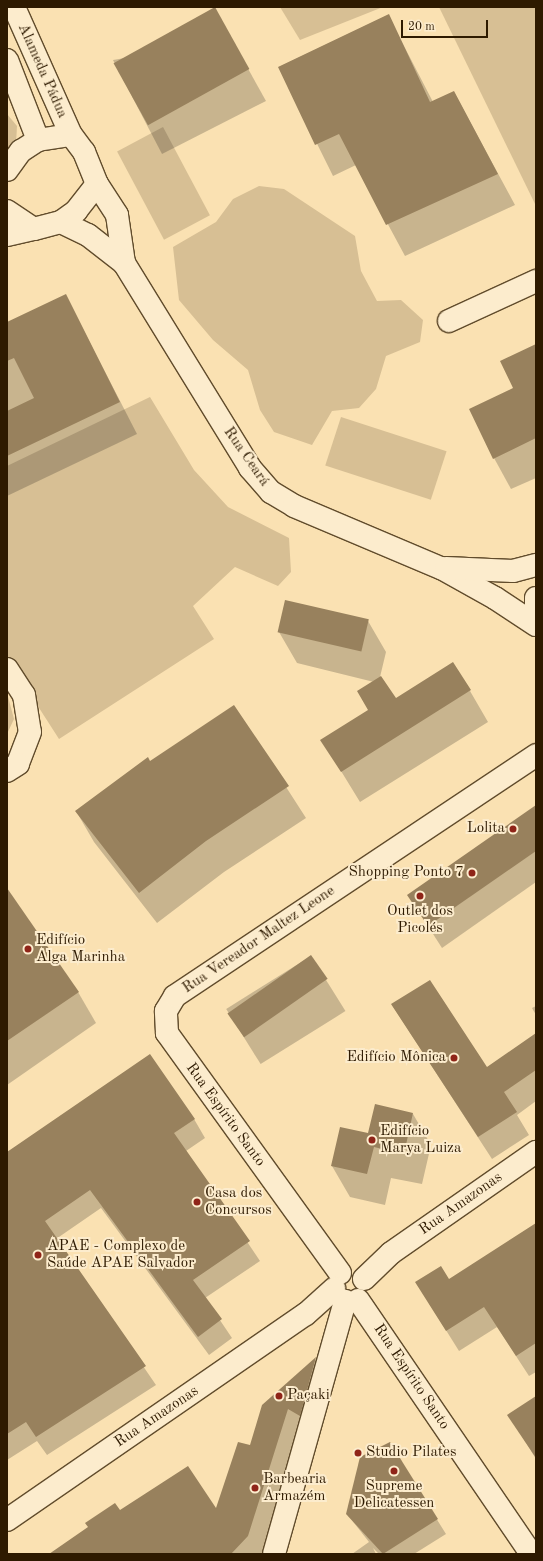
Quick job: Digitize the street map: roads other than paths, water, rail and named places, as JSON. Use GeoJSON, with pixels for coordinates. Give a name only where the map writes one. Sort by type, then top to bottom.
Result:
{"type":"FeatureCollection","features":[{"type":"Feature","properties":{"kind":"street","name":"Alameda Pádua"},"geometry":{"type":"LineString","coordinates":[[14,7],[70,135],[84,152],[97,184]]}},
{"type":"Feature","properties":{"kind":"street","name":"Alameda Pádua"},"geometry":{"type":"LineString","coordinates":[[7,60],[38,140]]}},
{"type":"Feature","properties":{"kind":"street"},"geometry":{"type":"LineString","coordinates":[[7,170],[21,151],[38,140],[70,135]]}},
{"type":"Feature","properties":{"kind":"street"},"geometry":{"type":"LineString","coordinates":[[7,235],[61,222],[76,211],[97,184]]}},
{"type":"Feature","properties":{"kind":"street","name":"Rua Ceará"},"geometry":{"type":"LineString","coordinates":[[97,184],[117,215],[124,263]]}},
{"type":"Feature","properties":{"kind":"street"},"geometry":{"type":"LineString","coordinates":[[7,211],[34,229]]}},
{"type":"Feature","properties":{"kind":"street","name":"Rua Ceará"},"geometry":{"type":"LineString","coordinates":[[61,222],[88,235],[124,263],[250,468],[271,492],[294,506],[441,568],[495,598],[536,625]]}},
{"type":"Feature","properties":{"kind":"street"},"geometry":{"type":"LineString","coordinates":[[449,321],[536,281]]}},
{"type":"Feature","properties":{"kind":"street","name":"Rua Ceará"},"geometry":{"type":"LineString","coordinates":[[441,568],[513,571],[536,565]]}},
{"type":"Feature","properties":{"kind":"street"},"geometry":{"type":"LineString","coordinates":[[536,598],[536,625]]}},
{"type":"Feature","properties":{"kind":"street"},"geometry":{"type":"LineString","coordinates":[[7,669],[24,695],[30,732],[18,764],[7,771]]}},
{"type":"Feature","properties":{"kind":"street","name":"Rua Vereador Maltez Leone"},"geometry":{"type":"LineString","coordinates":[[167,1033],[166,1011],[175,996],[536,755]]}},
{"type":"Feature","properties":{"kind":"street","name":"Rua Espírito Santo"},"geometry":{"type":"LineString","coordinates":[[167,1033],[348,1288],[531,1554]]}},
{"type":"Feature","properties":{"kind":"street","name":"Rua Amazonas"},"geometry":{"type":"LineString","coordinates":[[7,1520],[306,1314],[348,1288],[386,1256],[536,1152]]}},
{"type":"Feature","properties":{"kind":"street"},"geometry":{"type":"LineString","coordinates":[[274,1554],[348,1288]]}},
{"type":"Feature","properties":{"kind":"place","name":"Lolita"},"geometry":{"type":"Point","coordinates":[513,829]}},
{"type":"Feature","properties":{"kind":"place","name":"Shopping Ponto 7"},"geometry":{"type":"Point","coordinates":[472,873]}},
{"type":"Feature","properties":{"kind":"place","name":"Outlet dos Picolés"},"geometry":{"type":"Point","coordinates":[420,896]}},
{"type":"Feature","properties":{"kind":"place","name":"Edifício Alga Marinha"},"geometry":{"type":"Point","coordinates":[28,949]}},
{"type":"Feature","properties":{"kind":"place","name":"Edifício Mônica"},"geometry":{"type":"Point","coordinates":[454,1058]}},
{"type":"Feature","properties":{"kind":"place","name":"Edifício Marya Luiza"},"geometry":{"type":"Point","coordinates":[372,1140]}},
{"type":"Feature","properties":{"kind":"place","name":"Casa dos Concursos"},"geometry":{"type":"Point","coordinates":[197,1202]}},
{"type":"Feature","properties":{"kind":"place","name":"APAE - Complexo de Saúde APAE Salvador"},"geometry":{"type":"Point","coordinates":[38,1255]}},
{"type":"Feature","properties":{"kind":"place","name":"Paçaki"},"geometry":{"type":"Point","coordinates":[279,1396]}},
{"type":"Feature","properties":{"kind":"place","name":"Studio Pilates"},"geometry":{"type":"Point","coordinates":[358,1453]}},
{"type":"Feature","properties":{"kind":"place","name":"Supreme Delicatessen"},"geometry":{"type":"Point","coordinates":[394,1471]}},
{"type":"Feature","properties":{"kind":"place","name":"Barbearia Armazém"},"geometry":{"type":"Point","coordinates":[255,1488]}}]}
